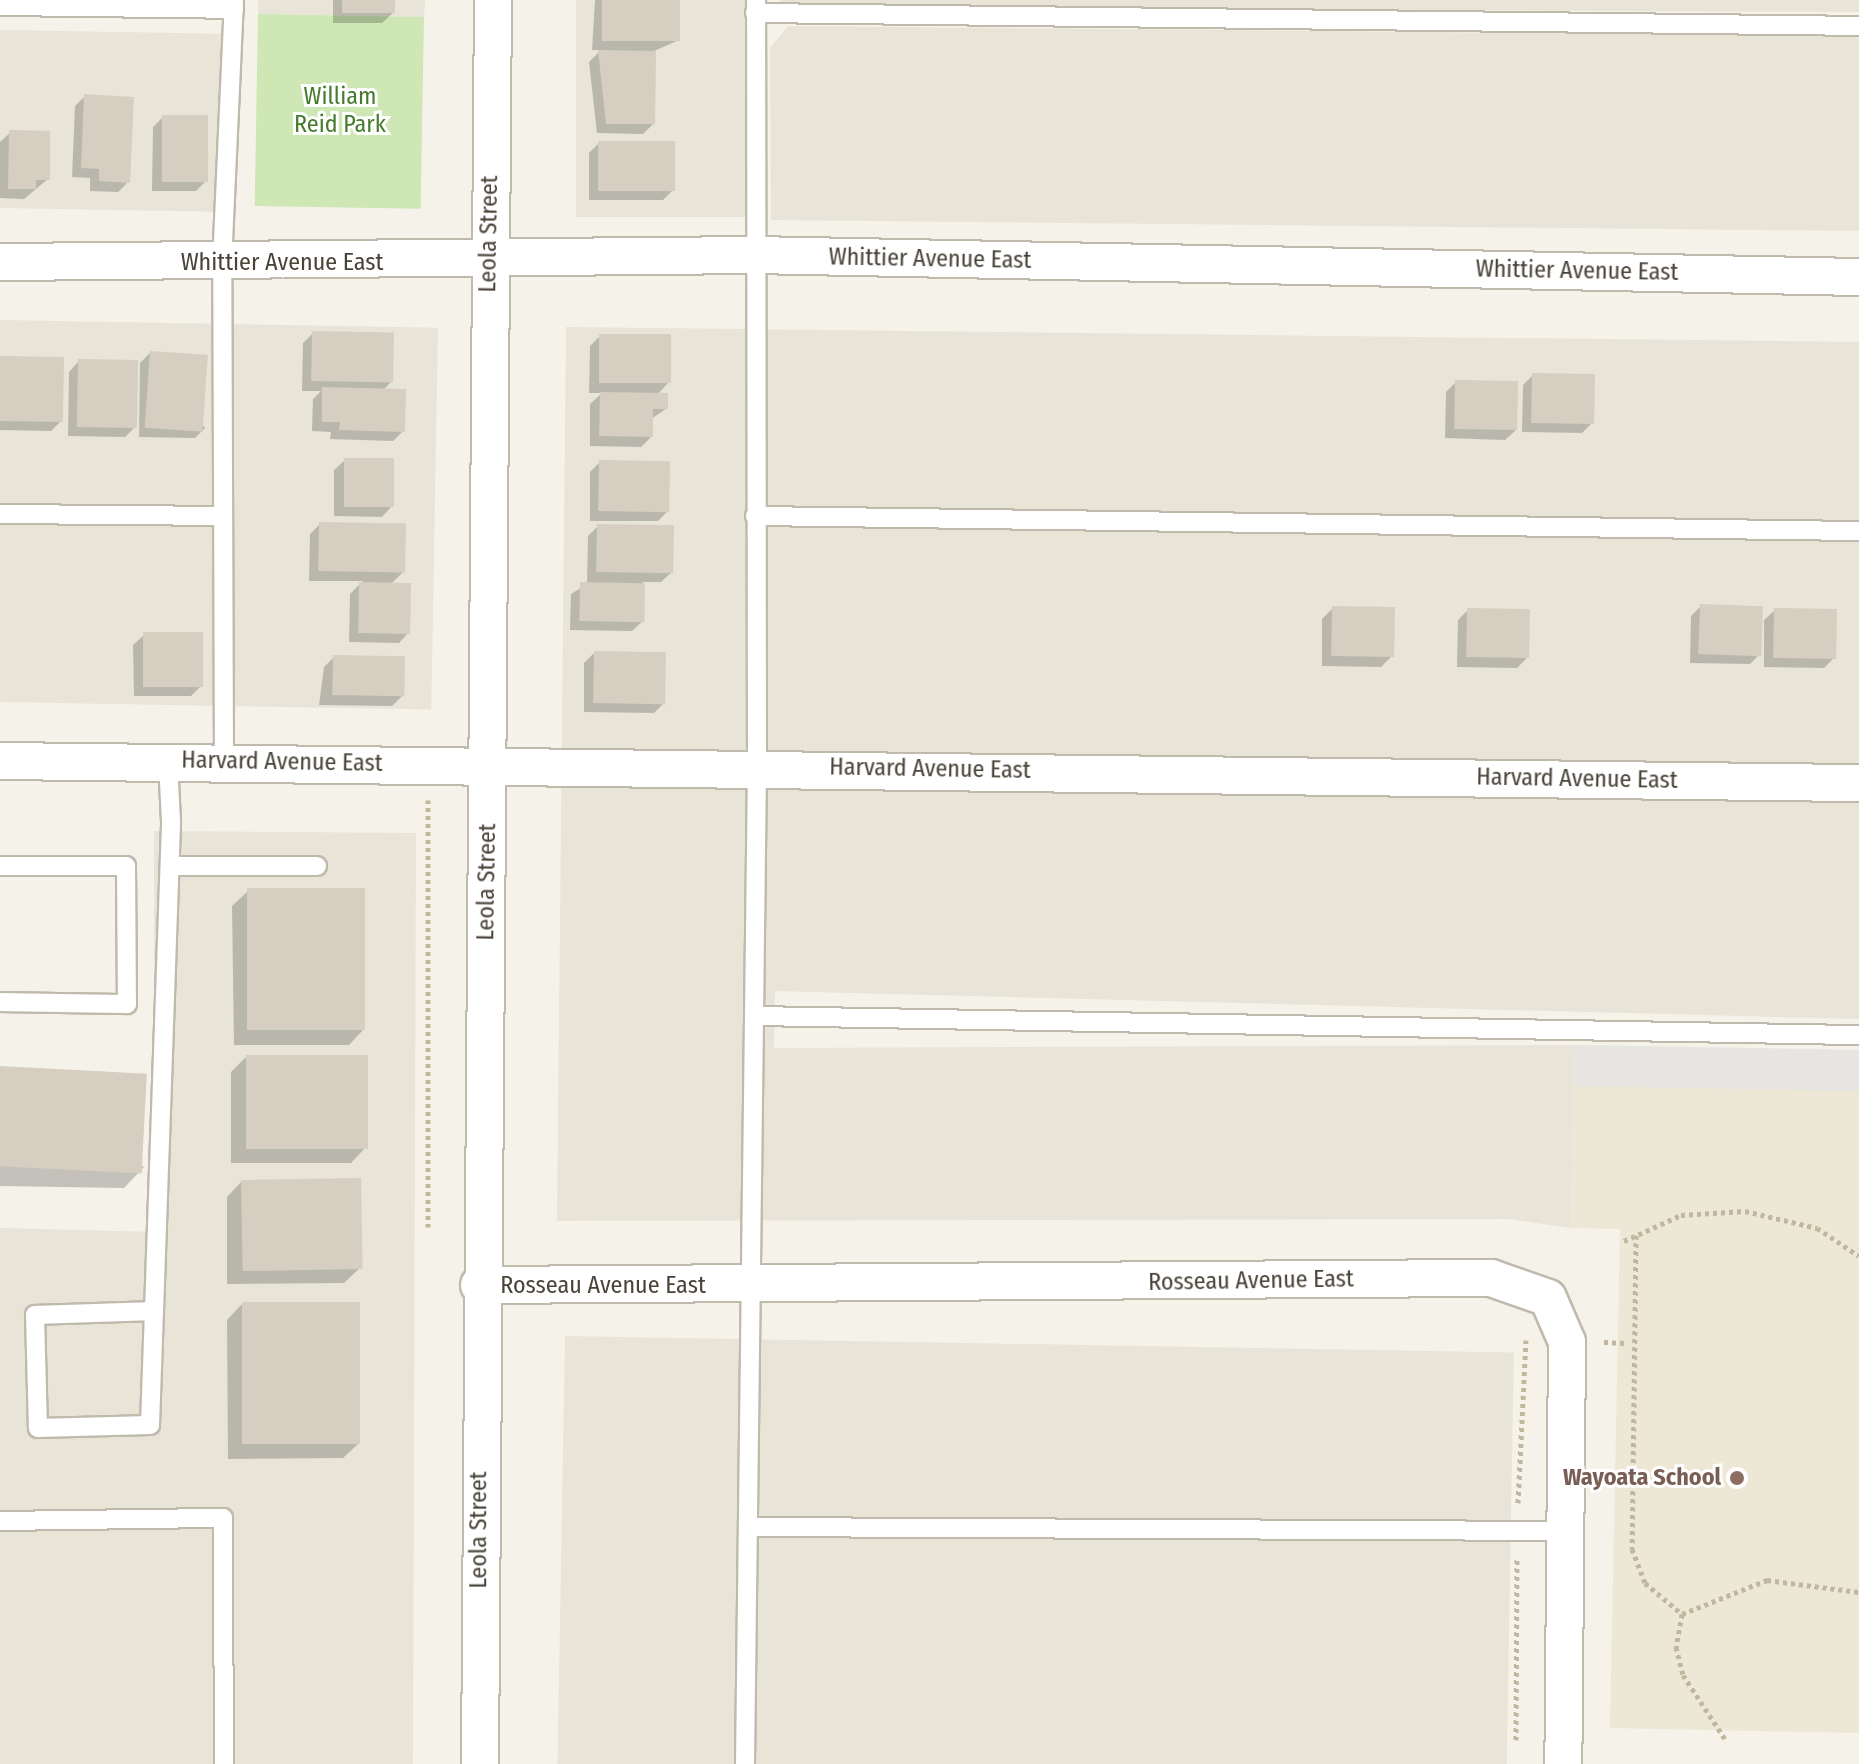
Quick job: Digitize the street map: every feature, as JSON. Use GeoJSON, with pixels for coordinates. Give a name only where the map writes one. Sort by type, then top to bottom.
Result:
{"type":"FeatureCollection","features":[{"type":"Feature","properties":{"kind":"street","name":"Leola Street"},"geometry":{"type":"LineString","coordinates":[[480,1764],[479,1285],[489,764],[488,261],[493,0]]}},
{"type":"Feature","properties":{"kind":"street","name":"Whittier Avenue East"},"geometry":{"type":"LineString","coordinates":[[0,262],[222,264],[753,255],[1859,277]]}},
{"type":"Feature","properties":{"kind":"street","name":"Harvard Avenue East"},"geometry":{"type":"LineString","coordinates":[[0,761],[757,766],[1859,783]]}},
{"type":"Feature","properties":{"kind":"street","name":"Rosseau Avenue East"},"geometry":{"type":"LineString","coordinates":[[479,1285],[750,1286],[1491,1278],[1548,1298],[1563,1320],[1563,1764]]}},
{"type":"Feature","properties":{"kind":"lane"},"geometry":{"type":"LineString","coordinates":[[0,6],[234,4],[222,264],[224,761]]}},
{"type":"Feature","properties":{"kind":"lane"},"geometry":{"type":"LineString","coordinates":[[745,1764],[757,766],[753,255],[756,6],[1859,26]]}},
{"type":"Feature","properties":{"kind":"lane"},"geometry":{"type":"LineString","coordinates":[[0,514],[223,516]]}},
{"type":"Feature","properties":{"kind":"lane"},"geometry":{"type":"LineString","coordinates":[[755,516],[1859,531]]}},
{"type":"Feature","properties":{"kind":"lane"},"geometry":{"type":"LineString","coordinates":[[154,1311],[35,1315],[38,1428],[150,1425],[170,866],[168,761]]}},
{"type":"Feature","properties":{"kind":"lane"},"geometry":{"type":"LineString","coordinates":[[0,866],[126,866],[127,1004],[0,1002]]}},
{"type":"Feature","properties":{"kind":"lane"},"geometry":{"type":"LineString","coordinates":[[170,866],[317,866]]}},
{"type":"Feature","properties":{"kind":"lane"},"geometry":{"type":"LineString","coordinates":[[754,1016],[1859,1035]]}},
{"type":"Feature","properties":{"kind":"lane"},"geometry":{"type":"LineString","coordinates":[[0,1521],[223,1518],[224,1764]]}},
{"type":"Feature","properties":{"kind":"lane"},"geometry":{"type":"LineString","coordinates":[[748,1527],[1565,1531]]}},
{"type":"Feature","properties":{"kind":"path"},"geometry":{"type":"LineString","coordinates":[[428,1227],[429,764]]}},
{"type":"Feature","properties":{"kind":"path"},"geometry":{"type":"LineString","coordinates":[[1624,1241],[1681,1215],[1745,1211],[1817,1228],[1859,1256]]}},
{"type":"Feature","properties":{"kind":"path"},"geometry":{"type":"LineString","coordinates":[[1636,1235],[1632,1549],[1645,1583],[1682,1614]]}},
{"type":"Feature","properties":{"kind":"path"},"geometry":{"type":"LineString","coordinates":[[1682,1614],[1767,1580],[1829,1594],[1859,1592]]}},
{"type":"Feature","properties":{"kind":"path"},"geometry":{"type":"LineString","coordinates":[[1682,1614],[1676,1647],[1683,1675],[1727,1742]]}},
{"type":"Feature","properties":{"kind":"shaded area"},"geometry":{"type":"Polygon","coordinates":[[[258,0],[425,0],[424,17],[258,14],[258,0]]]}},
{"type":"Feature","properties":{"kind":"shaded area"},"geometry":{"type":"Polygon","coordinates":[[[576,0],[746,0],[746,217],[576,217],[576,0]]]}},
{"type":"Feature","properties":{"kind":"shaded area"},"geometry":{"type":"Polygon","coordinates":[[[780,0],[1859,0],[1859,12],[780,7],[780,0]]]}},
{"type":"Feature","properties":{"kind":"shaded area"},"geometry":{"type":"Polygon","coordinates":[[[788,26],[1859,36],[1859,231],[771,220],[770,48],[788,26]]]}},
{"type":"Feature","properties":{"kind":"shaded area"},"geometry":{"type":"Polygon","coordinates":[[[0,30],[222,34],[219,212],[0,208],[0,30]]]}},
{"type":"Feature","properties":{"kind":"shaded area"},"geometry":{"type":"Polygon","coordinates":[[[0,320],[438,328],[431,710],[0,702],[0,320]]]}},
{"type":"Feature","properties":{"kind":"shaded area"},"geometry":{"type":"Polygon","coordinates":[[[566,327],[1859,342],[1859,1019],[775,991],[774,1048],[1574,1045],[1571,1228],[1509,1219],[557,1221],[566,327]]]}},
{"type":"Feature","properties":{"kind":"shaded area"},"geometry":{"type":"Polygon","coordinates":[[[154,831],[416,833],[413,1764],[0,1764],[0,1228],[154,1232],[154,831]]]}},
{"type":"Feature","properties":{"kind":"shaded area","name":"Wayoata School"},"geometry":{"type":"Polygon","coordinates":[[[1574,1045],[1859,1051],[1859,1733],[1610,1728],[1620,1229],[1571,1228],[1574,1045]]]}},
{"type":"Feature","properties":{"kind":"shaded area"},"geometry":{"type":"Polygon","coordinates":[[[1574,1045],[1859,1050],[1858,1091],[1573,1086],[1574,1045]]]}},
{"type":"Feature","properties":{"kind":"shaded area"},"geometry":{"type":"Polygon","coordinates":[[[565,1336],[1514,1353],[1507,1764],[558,1764],[565,1336]]]}},
{"type":"Feature","properties":{"kind":"green space","name":"William Reid Park"},"geometry":{"type":"Polygon","coordinates":[[[258,14],[424,17],[421,209],[255,206],[258,14]]]}},
{"type":"Feature","properties":{"kind":"building"},"geometry":{"type":"Polygon","coordinates":[[[342,0],[395,0],[395,13],[342,13],[342,0]]]}},
{"type":"Feature","properties":{"kind":"building"},"geometry":{"type":"Polygon","coordinates":[[[602,0],[680,0],[680,41],[602,41],[602,0]]]}},
{"type":"Feature","properties":{"kind":"building"},"geometry":{"type":"Polygon","coordinates":[[[598,50],[656,51],[655,124],[606,124],[598,50]]]}},
{"type":"Feature","properties":{"kind":"building"},"geometry":{"type":"Polygon","coordinates":[[[84,94],[134,97],[130,183],[99,181],[99,169],[81,168],[84,94]]]}},
{"type":"Feature","properties":{"kind":"building"},"geometry":{"type":"Polygon","coordinates":[[[162,115],[208,115],[208,182],[162,182],[162,115]]]}},
{"type":"Feature","properties":{"kind":"building"},"geometry":{"type":"Polygon","coordinates":[[[9,130],[50,131],[50,180],[36,180],[36,189],[8,189],[9,130]]]}},
{"type":"Feature","properties":{"kind":"building"},"geometry":{"type":"Polygon","coordinates":[[[598,141],[675,141],[675,191],[598,191],[598,141]]]}},
{"type":"Feature","properties":{"kind":"building"},"geometry":{"type":"Polygon","coordinates":[[[312,331],[394,332],[393,382],[311,381],[312,331]]]}},
{"type":"Feature","properties":{"kind":"building"},"geometry":{"type":"Polygon","coordinates":[[[599,334],[671,334],[671,383],[599,383],[599,334]]]}},
{"type":"Feature","properties":{"kind":"building"},"geometry":{"type":"Polygon","coordinates":[[[150,351],[208,355],[202,432],[145,428],[150,351]]]}},
{"type":"Feature","properties":{"kind":"building"},"geometry":{"type":"Polygon","coordinates":[[[0,356],[64,357],[63,422],[0,421],[0,356]]]}},
{"type":"Feature","properties":{"kind":"building"},"geometry":{"type":"Polygon","coordinates":[[[78,359],[138,360],[137,428],[77,427],[78,359]]]}},
{"type":"Feature","properties":{"kind":"building"},"geometry":{"type":"Polygon","coordinates":[[[1532,373],[1595,374],[1594,424],[1531,423],[1532,373]]]}},
{"type":"Feature","properties":{"kind":"building"},"geometry":{"type":"Polygon","coordinates":[[[1455,380],[1518,381],[1517,430],[1454,429],[1455,380]]]}},
{"type":"Feature","properties":{"kind":"building"},"geometry":{"type":"Polygon","coordinates":[[[322,387],[406,389],[405,432],[339,430],[340,422],[322,422],[322,387]]]}},
{"type":"Feature","properties":{"kind":"building"},"geometry":{"type":"Polygon","coordinates":[[[600,392],[668,393],[668,409],[653,409],[653,437],[599,436],[600,392]]]}},
{"type":"Feature","properties":{"kind":"building"},"geometry":{"type":"Polygon","coordinates":[[[344,458],[394,458],[394,507],[344,507],[344,458]]]}},
{"type":"Feature","properties":{"kind":"building"},"geometry":{"type":"Polygon","coordinates":[[[599,460],[670,461],[669,512],[598,511],[599,460]]]}},
{"type":"Feature","properties":{"kind":"building"},"geometry":{"type":"Polygon","coordinates":[[[319,522],[406,524],[405,573],[318,571],[319,522]]]}},
{"type":"Feature","properties":{"kind":"building"},"geometry":{"type":"Polygon","coordinates":[[[597,524],[674,525],[673,573],[596,572],[597,524]]]}},
{"type":"Feature","properties":{"kind":"building"},"geometry":{"type":"Polygon","coordinates":[[[359,582],[411,583],[410,634],[358,633],[359,582]]]}},
{"type":"Feature","properties":{"kind":"building"},"geometry":{"type":"Polygon","coordinates":[[[580,582],[645,583],[644,622],[579,621],[580,582]]]}},
{"type":"Feature","properties":{"kind":"building"},"geometry":{"type":"Polygon","coordinates":[[[1700,604],[1763,606],[1761,656],[1698,654],[1700,604]]]}},
{"type":"Feature","properties":{"kind":"building"},"geometry":{"type":"Polygon","coordinates":[[[1332,606],[1395,607],[1394,657],[1331,656],[1332,606]]]}},
{"type":"Feature","properties":{"kind":"building"},"geometry":{"type":"Polygon","coordinates":[[[1467,608],[1530,609],[1529,658],[1466,657],[1467,608]]]}},
{"type":"Feature","properties":{"kind":"building"},"geometry":{"type":"Polygon","coordinates":[[[1774,608],[1837,609],[1836,659],[1773,658],[1774,608]]]}},
{"type":"Feature","properties":{"kind":"building"},"geometry":{"type":"Polygon","coordinates":[[[143,632],[203,632],[203,687],[143,687],[143,632]]]}},
{"type":"Feature","properties":{"kind":"building"},"geometry":{"type":"Polygon","coordinates":[[[594,651],[666,652],[665,704],[593,703],[594,651]]]}},
{"type":"Feature","properties":{"kind":"building"},"geometry":{"type":"Polygon","coordinates":[[[333,655],[405,656],[404,696],[332,695],[333,655]]]}},
{"type":"Feature","properties":{"kind":"building"},"geometry":{"type":"Polygon","coordinates":[[[247,888],[365,888],[365,1030],[247,1030],[247,888]]]}},
{"type":"Feature","properties":{"kind":"building"},"geometry":{"type":"Polygon","coordinates":[[[246,1055],[368,1055],[368,1149],[246,1149],[246,1055]]]}},
{"type":"Feature","properties":{"kind":"building"},"geometry":{"type":"Polygon","coordinates":[[[0,1066],[147,1074],[142,1174],[0,1166],[0,1066]]]}},
{"type":"Feature","properties":{"kind":"building"},"geometry":{"type":"Polygon","coordinates":[[[361,1178],[363,1269],[243,1271],[241,1180],[361,1178]]]}},
{"type":"Feature","properties":{"kind":"building"},"geometry":{"type":"Polygon","coordinates":[[[242,1302],[360,1302],[360,1444],[242,1444],[242,1302]]]}},
{"type":"Feature","properties":{"kind":"place","name":"Wayoata School"},"geometry":{"type":"Point","coordinates":[1737,1478]}}]}
